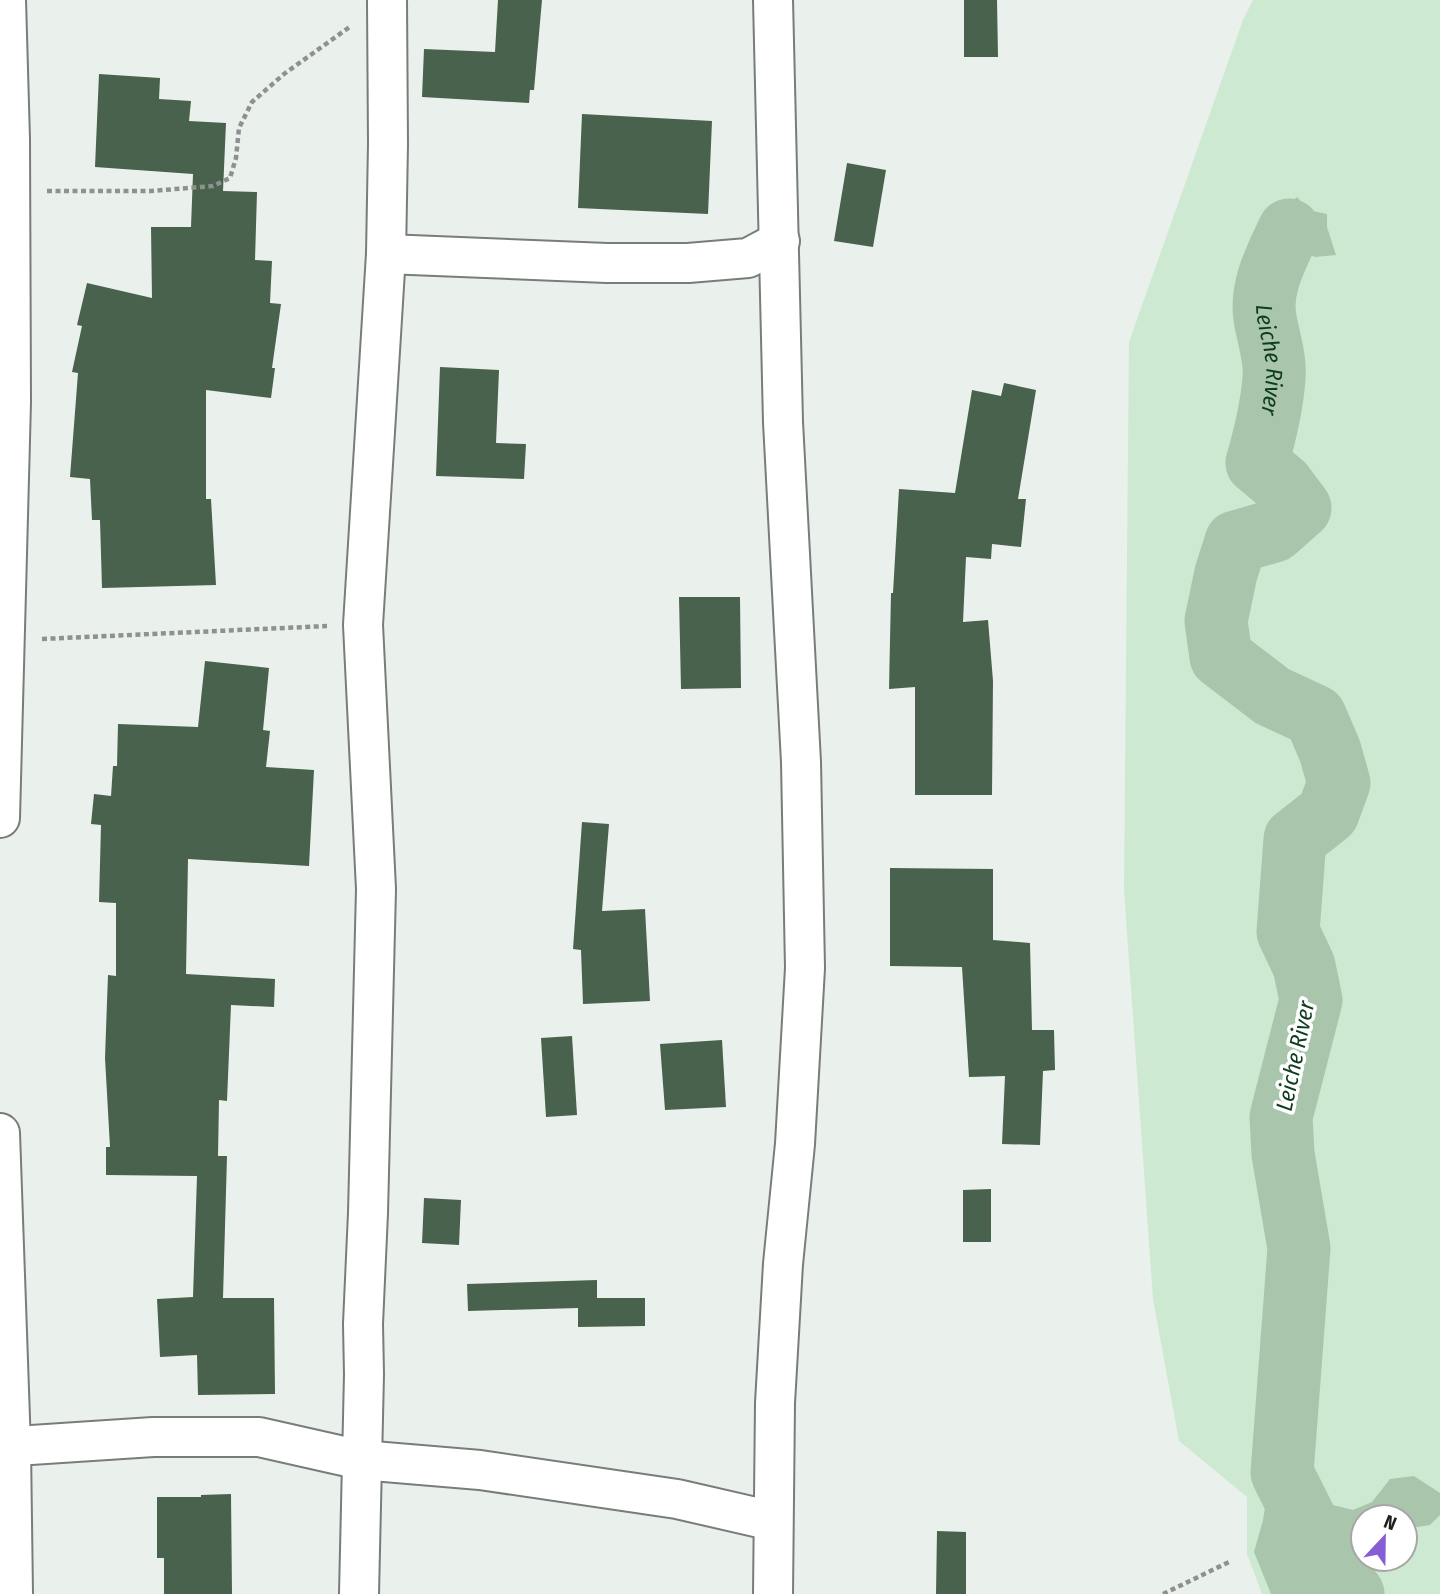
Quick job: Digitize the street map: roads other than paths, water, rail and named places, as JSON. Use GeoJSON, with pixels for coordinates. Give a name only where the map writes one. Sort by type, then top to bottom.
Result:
{"type":"FeatureCollection","features":[{"type":"Feature","properties":{"kind":"street"},"geometry":{"type":"LineString","coordinates":[[0,818],[11,402],[5,234],[11,191],[6,0]]}},
{"type":"Feature","properties":{"kind":"street"},"geometry":{"type":"LineString","coordinates":[[773,0],[783,422],[801,762],[805,968],[795,1144],[783,1264],[775,1403],[774,1594]]}},
{"type":"Feature","properties":{"kind":"street"},"geometry":{"type":"LineString","coordinates":[[359,1594],[376,889],[363,625],[386,254],[387,2]]}},
{"type":"Feature","properties":{"kind":"street"},"geometry":{"type":"LineString","coordinates":[[386,254],[688,263],[748,258],[780,241]]}},
{"type":"Feature","properties":{"kind":"street"},"geometry":{"type":"LineString","coordinates":[[0,1133],[6,1447],[13,1594]]}},
{"type":"Feature","properties":{"kind":"street"},"geometry":{"type":"LineString","coordinates":[[6,1447],[153,1437],[259,1437],[361,1460],[480,1470],[677,1499],[773,1521]]}},
{"type":"Feature","properties":{"kind":"waterway","name":"Leiche River"},"geometry":{"type":"LineString","coordinates":[[1289,230],[1270,273],[1265,295],[1265,318],[1273,356],[1274,378],[1268,421],[1257,463],[1282,484],[1300,508],[1274,531],[1236,542],[1216,621],[1221,657],[1272,696],[1315,716],[1330,751],[1339,783],[1328,813],[1295,839],[1288,932],[1304,966],[1311,1000],[1281,1117],[1283,1154],[1299,1248],[1282,1473],[1323,1555],[1353,1594]]}}]}
